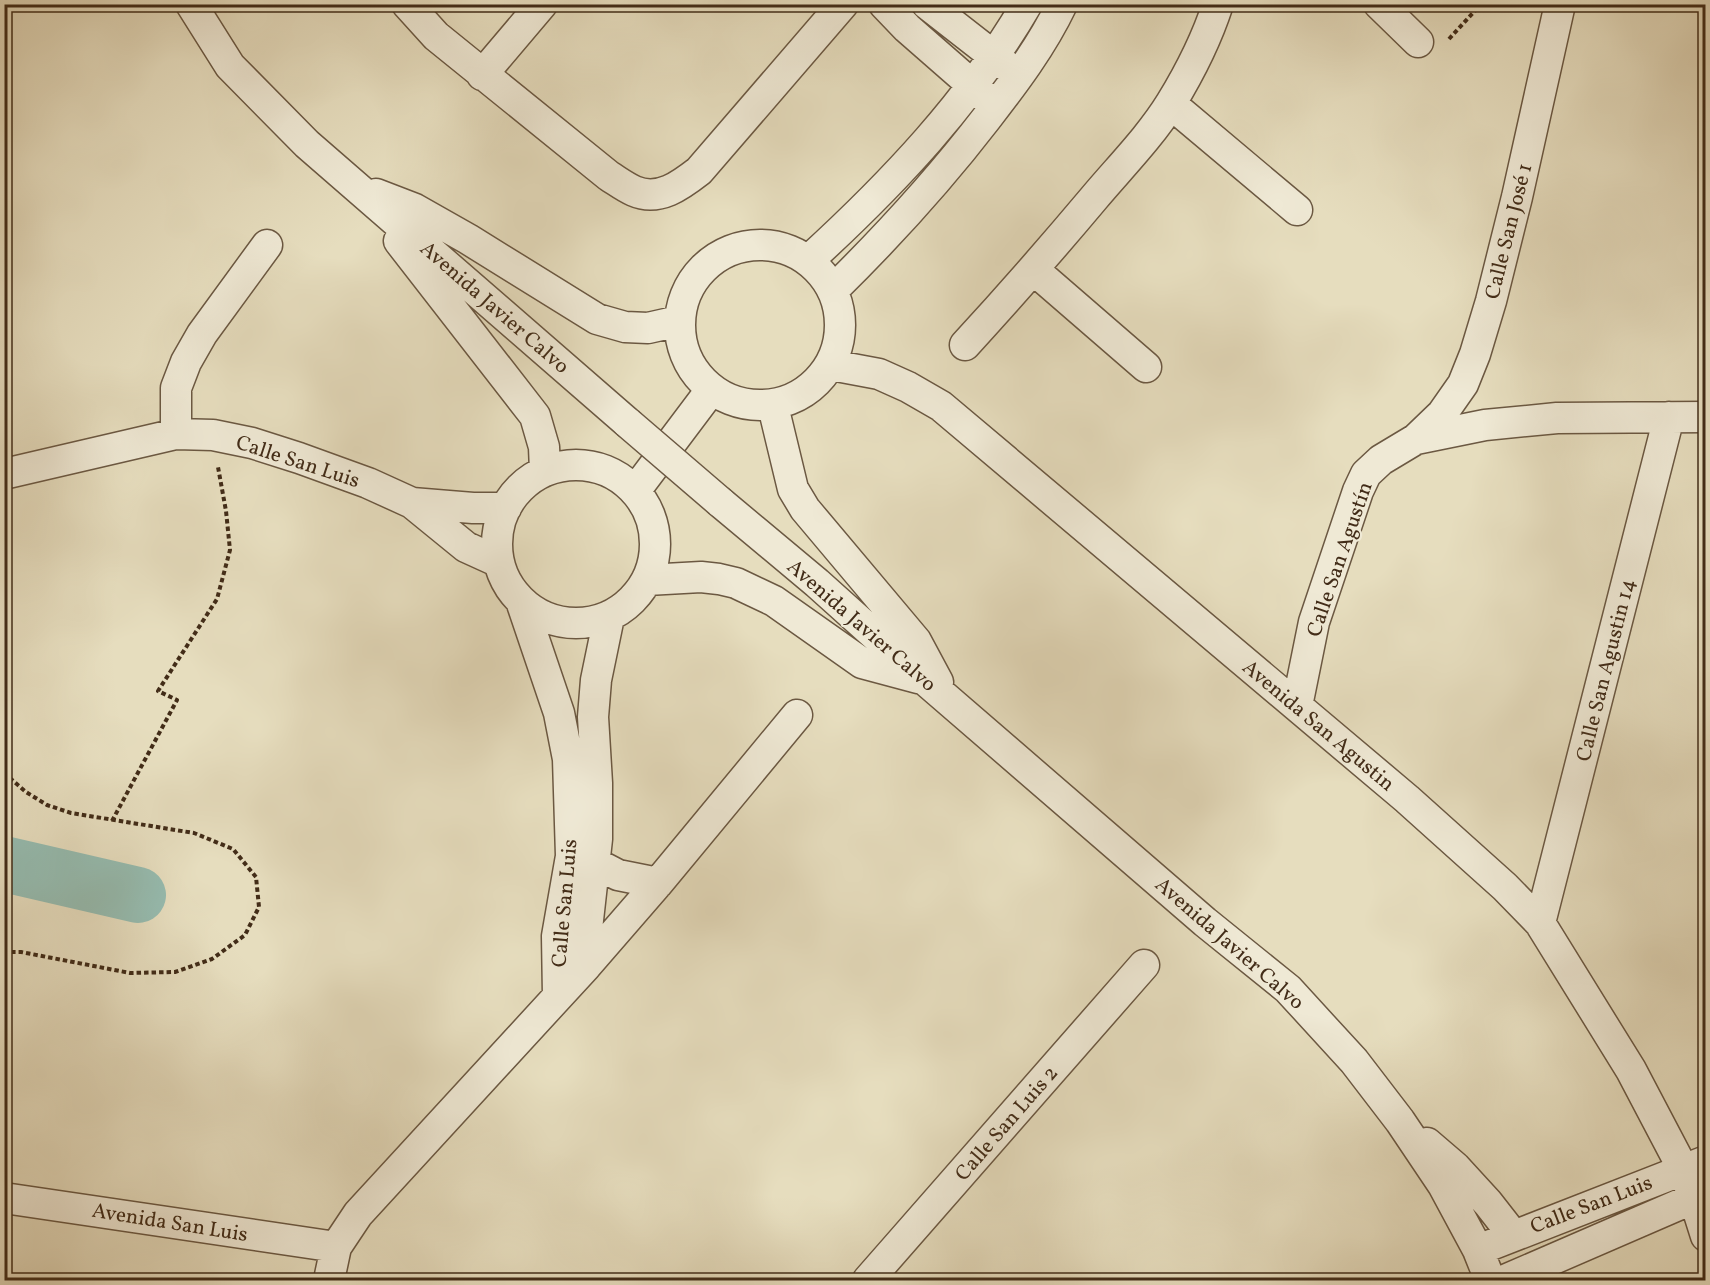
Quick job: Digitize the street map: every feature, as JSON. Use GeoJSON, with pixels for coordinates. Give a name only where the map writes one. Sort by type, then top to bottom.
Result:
{"type":"FeatureCollection","features":[{"type":"Feature","properties":{"kind":"street","name":"Avenida Javier Calvo"},"geometry":{"type":"LineString","coordinates":[[191,4],[230,66],[307,144],[628,423],[817,583],[1205,922],[1288,988],[1354,1061],[1400,1121],[1443,1185],[1478,1250],[1490,1281]]}},
{"type":"Feature","properties":{"kind":"street"},"geometry":{"type":"LineString","coordinates":[[407,4],[436,36],[609,176],[635,192],[657,194],[680,187],[699,171],[843,4]]}},
{"type":"Feature","properties":{"kind":"street"},"geometry":{"type":"LineString","coordinates":[[482,75],[542,4]]}},
{"type":"Feature","properties":{"kind":"street"},"geometry":{"type":"LineString","coordinates":[[884,4],[907,28],[996,106]]}},
{"type":"Feature","properties":{"kind":"street"},"geometry":{"type":"LineString","coordinates":[[927,4],[1018,76]]}},
{"type":"Feature","properties":{"kind":"street"},"geometry":{"type":"LineString","coordinates":[[809,260],[896,177],[936,132],[994,57],[1027,4]]}},
{"type":"Feature","properties":{"kind":"street"},"geometry":{"type":"LineString","coordinates":[[833,290],[919,202],[959,155],[1018,76],[1041,42],[1062,4]]}},
{"type":"Feature","properties":{"kind":"street"},"geometry":{"type":"LineString","coordinates":[[965,345],[1034,270],[1171,104],[1191,68],[1212,23],[1218,4]]}},
{"type":"Feature","properties":{"kind":"street"},"geometry":{"type":"LineString","coordinates":[[1379,4],[1418,42]]}},
{"type":"Feature","properties":{"kind":"street","name":"Calle San José 1"},"geometry":{"type":"LineString","coordinates":[[1416,439],[1442,414],[1463,384],[1475,354],[1517,197],[1560,4]]}},
{"type":"Feature","properties":{"kind":"street"},"geometry":{"type":"LineString","coordinates":[[1171,104],[1297,210]]}},
{"type":"Feature","properties":{"kind":"street"},"geometry":{"type":"LineString","coordinates":[[356,186],[415,209],[597,319],[625,327],[648,327],[679,321]]}},
{"type":"Feature","properties":{"kind":"street"},"geometry":{"type":"LineString","coordinates":[[356,186],[535,416],[544,447],[545,471]]}},
{"type":"Feature","properties":{"kind":"street"},"geometry":{"type":"LineString","coordinates":[[176,434],[176,388],[186,362],[201,334],[267,245]]}},
{"type":"Feature","properties":{"kind":"street"},"geometry":{"type":"LineString","coordinates":[[744,245],[778,246],[809,260],[824,274],[833,290],[841,316],[840,341],[831,365],[807,392],[773,406],[751,407],[730,401],[711,390],[692,371],[682,347],[679,321],[688,287],[712,260],[744,245]]}},
{"type":"Feature","properties":{"kind":"street"},"geometry":{"type":"LineString","coordinates":[[1034,270],[1146,367]]}},
{"type":"Feature","properties":{"kind":"street","name":"Avenida San Agustin"},"geometry":{"type":"LineString","coordinates":[[831,365],[879,374],[941,406],[1298,706],[1505,887],[1540,923],[1631,1070],[1694,1165],[1706,1236]]}},
{"type":"Feature","properties":{"kind":"street"},"geometry":{"type":"LineString","coordinates":[[635,491],[711,390]]}},
{"type":"Feature","properties":{"kind":"street"},"geometry":{"type":"LineString","coordinates":[[773,406],[793,489],[805,509],[916,641],[924,654],[936,689]]}},
{"type":"Feature","properties":{"kind":"street","name":"Calle San Agustin 14"},"geometry":{"type":"LineString","coordinates":[[1540,923],[1669,417]]}},
{"type":"Feature","properties":{"kind":"street","name":"Calle San Agustín"},"geometry":{"type":"LineString","coordinates":[[1298,706],[1314,622],[1358,491],[1366,474],[1381,460],[1416,439],[1485,425],[1557,418],[1706,417]]}},
{"type":"Feature","properties":{"kind":"street","name":"Calle San Luis"},"geometry":{"type":"LineString","coordinates":[[4,474],[176,434],[213,435],[252,443],[368,483],[412,504],[466,547],[500,562]]}},
{"type":"Feature","properties":{"kind":"street"},"geometry":{"type":"LineString","coordinates":[[569,465],[593,467],[617,475],[635,491],[652,518],[656,550],[647,580],[631,602],[609,617],[586,624],[562,623],[540,615],[521,601],[504,577],[498,544],[500,525],[506,508],[522,486],[545,471],[569,465]]}},
{"type":"Feature","properties":{"kind":"street","name":"Calle San Luis"},"geometry":{"type":"LineString","coordinates":[[412,504],[506,508]]}},
{"type":"Feature","properties":{"kind":"street"},"geometry":{"type":"LineString","coordinates":[[647,580],[701,577],[736,583],[774,601],[862,663],[936,689]]}},
{"type":"Feature","properties":{"kind":"street","name":"Calle San Luis"},"geometry":{"type":"LineString","coordinates":[[521,601],[559,713],[568,759],[583,860],[587,929],[586,966]]}},
{"type":"Feature","properties":{"kind":"street","name":"Calle San Luis"},"geometry":{"type":"LineString","coordinates":[[558,996],[557,936],[583,860],[597,783],[593,717],[596,680],[609,617]]}},
{"type":"Feature","properties":{"kind":"street","name":"Calle San Luis"},"geometry":{"type":"LineString","coordinates":[[329,1281],[336,1247],[358,1214],[586,966],[797,715]]}},
{"type":"Feature","properties":{"kind":"street"},"geometry":{"type":"LineString","coordinates":[[583,860],[618,875],[658,883]]}},
{"type":"Feature","properties":{"kind":"street","name":"Calle San Luis 2"},"geometry":{"type":"LineString","coordinates":[[868,1281],[1144,965]]}},
{"type":"Feature","properties":{"kind":"street"},"geometry":{"type":"LineString","coordinates":[[1400,1121],[1455,1167],[1513,1235]]}},
{"type":"Feature","properties":{"kind":"street","name":"Calle San Luis"},"geometry":{"type":"LineString","coordinates":[[1478,1250],[1694,1165]]}},
{"type":"Feature","properties":{"kind":"street","name":"Calle San Luis"},"geometry":{"type":"LineString","coordinates":[[1518,1278],[1700,1196]]}},
{"type":"Feature","properties":{"kind":"street","name":"Avenida San Luis"},"geometry":{"type":"LineString","coordinates":[[4,1198],[336,1247]]}},
{"type":"Feature","properties":{"kind":"path"},"geometry":{"type":"LineString","coordinates":[[1418,42],[1433,47],[1440,46],[1480,4]]}},
{"type":"Feature","properties":{"kind":"path"},"geometry":{"type":"LineString","coordinates":[[112,821],[177,700],[158,691],[217,599],[230,550],[213,435]]}},
{"type":"Feature","properties":{"kind":"path"},"geometry":{"type":"LineString","coordinates":[[4,773],[26,792],[47,804],[71,813],[194,833],[233,849],[256,877],[259,908],[245,935],[212,959],[175,972],[130,973],[21,952],[4,952]]}},
{"type":"Feature","properties":{"kind":"waterway"},"geometry":{"type":"LineString","coordinates":[[4,864],[138,895]]}}]}
